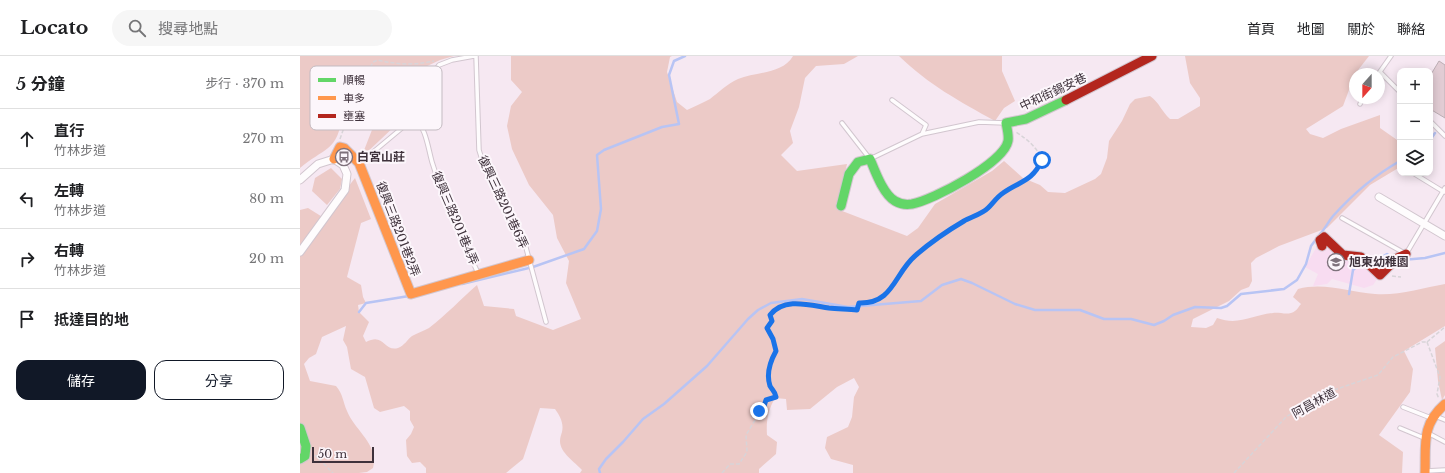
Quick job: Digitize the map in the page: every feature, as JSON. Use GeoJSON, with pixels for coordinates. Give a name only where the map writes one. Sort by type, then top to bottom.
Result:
{"type":"FeatureCollection","features":[{"type":"Feature","properties":{"kind":"street","name":"中和街錫安巷"},"geometry":{"type":"LineString","coordinates":[[1006,123],[1026,119],[1152,56]]}},
{"type":"Feature","properties":{"kind":"street"},"geometry":{"type":"LineString","coordinates":[[841,206],[849,174],[858,162],[870,159],[879,182],[893,200],[902,204],[912,204],[934,196],[969,178],[997,159],[1008,142],[1006,123]]}},
{"type":"Feature","properties":{"kind":"street","name":"復興三路201巷2弄"},"geometry":{"type":"LineString","coordinates":[[340,147],[344,148],[359,163],[411,294],[529,260]]}},
{"type":"Feature","properties":{"kind":"street"},"geometry":{"type":"LineString","coordinates":[[300,180],[318,164],[334,159],[340,147]]}},
{"type":"Feature","properties":{"kind":"street"},"geometry":{"type":"LineString","coordinates":[[300,252],[345,190],[347,174],[343,165],[334,159]]}},
{"type":"Feature","properties":{"kind":"street"},"geometry":{"type":"LineString","coordinates":[[1379,197],[1445,236]]}},
{"type":"Feature","properties":{"kind":"street"},"geometry":{"type":"LineString","coordinates":[[1322,246],[1320,240],[1324,236],[1343,255],[1361,257],[1380,275],[1399,258]]}},
{"type":"Feature","properties":{"kind":"street"},"geometry":{"type":"LineString","coordinates":[[1425,472],[1426,435],[1432,417],[1444,404]]}},
{"type":"Feature","properties":{"kind":"street"},"geometry":{"type":"LineString","coordinates":[[300,428],[306,446],[305,456],[300,459]]}},
{"type":"Feature","properties":{"kind":"lane"},"geometry":{"type":"LineString","coordinates":[[438,66],[452,60],[475,56]]}},
{"type":"Feature","properties":{"kind":"lane","name":"復興三路201巷6弄"},"geometry":{"type":"LineString","coordinates":[[475,56],[479,150],[484,166],[525,244],[546,322]]}},
{"type":"Feature","properties":{"kind":"lane"},"geometry":{"type":"LineString","coordinates":[[1383,68],[1391,56]]}},
{"type":"Feature","properties":{"kind":"lane"},"geometry":{"type":"LineString","coordinates":[[1385,78],[1397,89]]}},
{"type":"Feature","properties":{"kind":"lane"},"geometry":{"type":"LineString","coordinates":[[892,100],[926,125],[922,134]]}},
{"type":"Feature","properties":{"kind":"lane"},"geometry":{"type":"LineString","coordinates":[[842,123],[870,159],[922,134],[979,122],[1006,123]]}},
{"type":"Feature","properties":{"kind":"lane"},"geometry":{"type":"LineString","coordinates":[[1433,124],[1445,136]]}},
{"type":"Feature","properties":{"kind":"lane"},"geometry":{"type":"LineString","coordinates":[[359,163],[399,130]]}},
{"type":"Feature","properties":{"kind":"lane","name":"復興三路201巷4弄"},"geometry":{"type":"LineString","coordinates":[[423,130],[432,164],[449,211],[478,274]]}},
{"type":"Feature","properties":{"kind":"lane"},"geometry":{"type":"LineString","coordinates":[[1342,218],[1399,258],[1425,224],[1444,191],[1419,176]]}},
{"type":"Feature","properties":{"kind":"lane"},"geometry":{"type":"LineString","coordinates":[[1403,407],[1445,420]]}},
{"type":"Feature","properties":{"kind":"lane"},"geometry":{"type":"LineString","coordinates":[[1400,428],[1445,442]]}},
{"type":"Feature","properties":{"kind":"lane"},"geometry":{"type":"LineString","coordinates":[[1425,472],[1445,470]]}},
{"type":"Feature","properties":{"kind":"path"},"geometry":{"type":"LineString","coordinates":[[371,66],[373,62],[378,60],[393,64],[422,64],[437,61]]}},
{"type":"Feature","properties":{"kind":"path"},"geometry":{"type":"LineString","coordinates":[[722,473],[730,464],[739,464],[747,452],[746,435],[759,411],[764,406],[766,400],[776,397],[776,393],[770,386],[769,376],[772,359],[776,351],[773,339],[767,328],[772,321],[770,315],[773,311],[787,304],[807,303],[829,308],[857,310],[859,303],[870,304],[882,298],[891,289],[916,255],[950,230],[988,208],[1004,193],[1031,178],[1042,160],[1039,153],[1031,142],[1006,123]]}},
{"type":"Feature","properties":{"kind":"path"},"geometry":{"type":"LineString","coordinates":[[340,147],[340,136],[342,130]]}},
{"type":"Feature","properties":{"kind":"path"},"geometry":{"type":"LineString","coordinates":[[1444,404],[1437,397],[1440,377],[1427,342],[1445,327]]}},
{"type":"Feature","properties":{"kind":"path","name":"阿昌林道"},"geometry":{"type":"LineString","coordinates":[[1234,473],[1286,417],[1325,394],[1378,375],[1397,354],[1422,342],[1427,342]]}},
{"type":"Feature","properties":{"kind":"path"},"geometry":{"type":"LineString","coordinates":[[306,446],[333,473]]}},
{"type":"Feature","properties":{"kind":"shaded area"},"geometry":{"type":"Polygon","coordinates":[[[300,56],[454,56],[427,66],[310,66],[310,130],[339,130],[337,136],[328,148],[300,168],[300,56]]]}},
{"type":"Feature","properties":{"kind":"shaded area"},"geometry":{"type":"Polygon","coordinates":[[[511,56],[672,56],[670,57],[667,72],[677,102],[687,110],[710,99],[734,81],[776,69],[783,66],[793,56],[858,56],[844,64],[816,66],[805,78],[799,107],[790,131],[793,143],[781,155],[797,171],[847,164],[837,209],[907,236],[918,228],[935,204],[992,171],[1004,161],[1023,178],[1040,185],[1048,192],[1065,193],[1095,179],[1101,174],[1107,158],[1109,141],[1122,121],[1130,104],[1135,99],[1150,96],[1156,101],[1170,119],[1178,119],[1200,106],[1200,98],[1190,83],[1185,56],[1369,56],[1360,68],[1349,68],[1349,90],[1343,106],[1306,129],[1310,134],[1323,138],[1341,129],[1380,115],[1380,128],[1397,140],[1397,169],[1370,185],[1327,228],[1279,246],[1256,258],[1251,263],[1252,281],[1249,287],[1241,290],[1229,301],[1193,319],[1191,327],[1206,328],[1213,325],[1217,318],[1232,321],[1265,314],[1287,314],[1293,312],[1301,304],[1293,297],[1298,289],[1308,287],[1327,287],[1365,293],[1383,294],[1401,293],[1445,284],[1445,326],[1404,351],[1413,369],[1410,392],[1379,435],[1403,452],[1402,473],[853,473],[853,465],[831,459],[825,448],[827,437],[848,427],[852,417],[854,397],[859,387],[854,378],[837,387],[810,409],[787,410],[786,399],[775,398],[767,420],[767,435],[777,442],[776,454],[759,469],[759,473],[580,473],[582,470],[562,449],[560,440],[562,432],[561,420],[555,409],[540,408],[523,459],[506,473],[426,473],[426,468],[420,462],[412,463],[407,456],[406,440],[414,427],[410,420],[410,411],[404,406],[380,412],[374,408],[365,377],[351,369],[347,347],[343,340],[346,326],[322,337],[316,354],[309,358],[304,364],[310,381],[336,386],[342,395],[351,418],[370,445],[373,452],[373,468],[367,472],[359,473],[300,473],[300,210],[308,208],[324,218],[355,178],[371,219],[361,223],[347,277],[361,285],[363,297],[366,303],[358,305],[359,312],[369,322],[363,336],[366,342],[377,339],[390,347],[400,347],[412,336],[429,328],[477,285],[484,306],[514,309],[516,316],[553,330],[581,319],[566,283],[569,261],[557,238],[553,215],[529,185],[512,149],[507,126],[511,106],[522,92],[511,80],[511,56]]]}},
{"type":"Feature","properties":{"kind":"shaded area"},"geometry":{"type":"Polygon","coordinates":[[[899,56],[1002,56],[1002,71],[1015,101],[1004,108],[995,121],[933,84],[899,56]]]}},
{"type":"Feature","properties":{"kind":"shaded area"},"geometry":{"type":"Polygon","coordinates":[[[372,130],[391,130],[361,158],[372,130]]]}},
{"type":"Feature","properties":{"kind":"shaded area"},"geometry":{"type":"Polygon","coordinates":[[[331,168],[342,179],[340,189],[327,205],[312,191],[315,178],[331,168]]]}},
{"type":"Feature","properties":{"kind":"shaded area","name":"旭東幼稚園"},"geometry":{"type":"Polygon","coordinates":[[[1322,238],[1359,258],[1377,279],[1373,285],[1364,288],[1332,279],[1327,284],[1313,286],[1318,274],[1305,267],[1322,238]]]}},
{"type":"Feature","properties":{"kind":"shaded area"},"geometry":{"type":"Polygon","coordinates":[[[1445,341],[1445,395],[1442,400],[1438,381],[1435,348],[1445,341]]]}},
{"type":"Feature","properties":{"kind":"building"},"geometry":{"type":"Polygon","coordinates":[[[1439,61],[1445,65],[1445,118],[1433,111],[1433,71],[1439,61]]]}},
{"type":"Feature","properties":{"kind":"waterway"},"geometry":{"type":"LineString","coordinates":[[462,284],[533,267],[584,249],[597,231],[601,209],[597,155],[604,150],[662,127],[679,124],[669,75],[674,61],[685,56]]}},
{"type":"Feature","properties":{"kind":"waterway"},"geometry":{"type":"LineString","coordinates":[[1320,234],[1333,216],[1356,193],[1373,179],[1397,163]]}},
{"type":"Feature","properties":{"kind":"waterway"},"geometry":{"type":"LineString","coordinates":[[600,473],[599,469],[606,459],[643,419],[664,404],[707,366],[748,319],[758,310],[771,303],[802,299],[848,307],[921,301],[942,285],[961,279],[1015,304],[1035,310],[1080,310],[1104,319],[1131,319],[1154,325],[1173,315],[1195,307],[1221,308],[1227,306],[1241,294],[1284,289],[1297,280],[1306,264],[1311,246],[1317,238]]}},
{"type":"Feature","properties":{"kind":"waterway"},"geometry":{"type":"LineString","coordinates":[[1402,260],[1425,258],[1445,253]]}},
{"type":"Feature","properties":{"kind":"waterway"},"geometry":{"type":"LineString","coordinates":[[1380,258],[1387,254],[1394,258]]}},
{"type":"Feature","properties":{"kind":"waterway"},"geometry":{"type":"LineString","coordinates":[[1349,294],[1353,270],[1363,261]]}},
{"type":"Feature","properties":{"kind":"waterway"},"geometry":{"type":"LineString","coordinates":[[359,312],[366,303],[409,296]]}},
{"type":"Feature","properties":{"kind":"traffic: fast"},"geometry":{"type":"LineString","coordinates":[[841,206],[849,174],[858,162],[870,159],[883,188],[891,198],[901,204],[912,204],[935,196],[951,188],[981,170],[994,160],[1004,150],[1008,141],[1006,123],[1026,119],[1066,100]]}},
{"type":"Feature","properties":{"kind":"traffic: fast"},"geometry":{"type":"LineString","coordinates":[[300,428],[306,446],[305,456],[300,459]]}},
{"type":"Feature","properties":{"kind":"traffic: slow"},"geometry":{"type":"LineString","coordinates":[[334,159],[340,147],[344,148],[359,163],[411,294],[529,260]]}},
{"type":"Feature","properties":{"kind":"traffic: slow"},"geometry":{"type":"LineString","coordinates":[[1425,473],[1425,444],[1428,427],[1437,412],[1445,404]]}},
{"type":"Feature","properties":{"kind":"traffic: jam"},"geometry":{"type":"LineString","coordinates":[[1066,100],[1152,56]]}},
{"type":"Feature","properties":{"kind":"traffic: jam"},"geometry":{"type":"LineString","coordinates":[[1322,246],[1320,240],[1324,237],[1343,255],[1361,257],[1380,275],[1397,258],[1406,254]]}},
{"type":"Feature","properties":{"kind":"place","name":"白宮山莊"},"geometry":{"type":"Point","coordinates":[344,157]}},
{"type":"Feature","properties":{"kind":"place","name":"旭東幼稚園"},"geometry":{"type":"Point","coordinates":[1336,262]}},
{"type":"Feature","properties":{"kind":"route"},"geometry":{"type":"LineString","coordinates":[[759,411],[764,406],[766,400],[776,397],[776,393],[770,386],[769,376],[772,359],[776,351],[773,339],[767,328],[772,321],[770,315],[773,311],[787,304],[807,303],[829,308],[857,310],[859,303],[870,304],[882,298],[891,289],[916,255],[950,230],[988,208],[991,203],[1004,193],[1031,178],[1042,160]]}}]}
